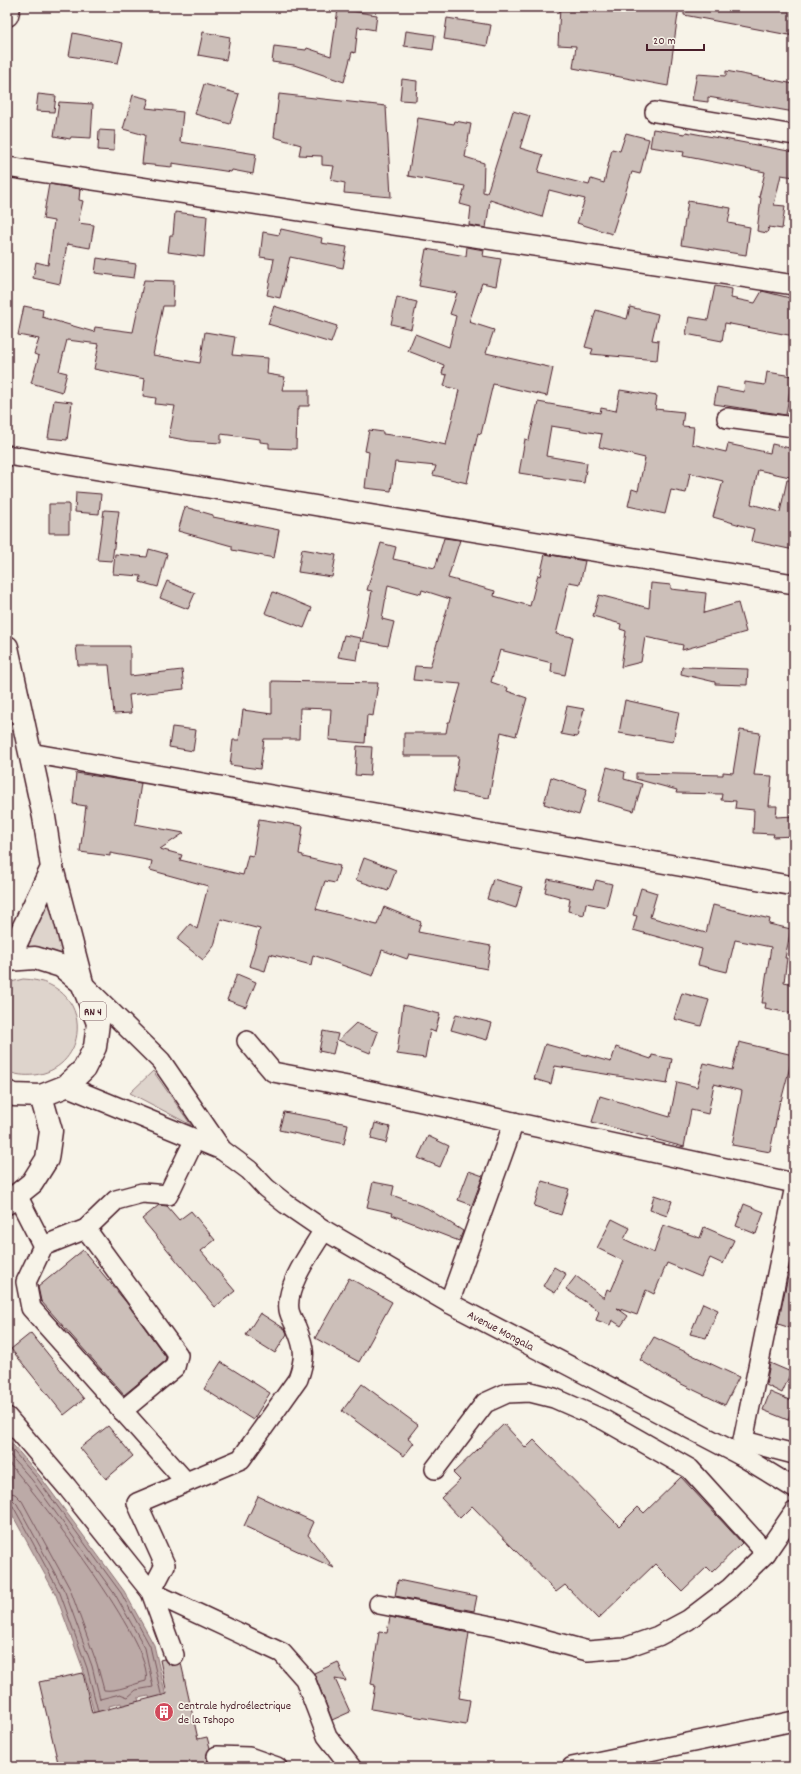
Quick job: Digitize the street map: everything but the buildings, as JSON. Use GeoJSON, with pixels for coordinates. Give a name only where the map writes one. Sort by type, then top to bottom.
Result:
{"type":"FeatureCollection","features":[{"type":"Feature","properties":{"kind":"highway"},"geometry":{"type":"LineString","coordinates":[[7,15],[9,7]]}},
{"type":"Feature","properties":{"kind":"highway","name":"RN 4"},"geometry":{"type":"LineString","coordinates":[[7,647],[44,817],[52,868],[82,983],[98,1023],[95,1047],[84,1069],[66,1086],[41,1096],[14,1095],[7,1092]]}},
{"type":"Feature","properties":{"kind":"highway","name":"RN 4"},"geometry":{"type":"LineString","coordinates":[[7,960],[52,868]]}},
{"type":"Feature","properties":{"kind":"highway","name":"RN 4"},"geometry":{"type":"LineString","coordinates":[[7,960],[35,958],[61,966],[82,983]]}},
{"type":"Feature","properties":{"kind":"highway"},"geometry":{"type":"LineString","coordinates":[[12,1199],[32,1183],[47,1159],[51,1131],[41,1096]]}},
{"type":"Feature","properties":{"kind":"street"},"geometry":{"type":"LineString","coordinates":[[656,112],[794,135]]}},
{"type":"Feature","properties":{"kind":"street"},"geometry":{"type":"LineString","coordinates":[[7,167],[420,226],[794,284]]}},
{"type":"Feature","properties":{"kind":"street"},"geometry":{"type":"LineString","coordinates":[[727,418],[794,427]]}},
{"type":"Feature","properties":{"kind":"street"},"geometry":{"type":"LineString","coordinates":[[7,455],[794,584]]}},
{"type":"Feature","properties":{"kind":"street"},"geometry":{"type":"LineString","coordinates":[[30,753],[794,886]]}},
{"type":"Feature","properties":{"kind":"street"},"geometry":{"type":"LineString","coordinates":[[82,983],[161,1061],[222,1150]]}},
{"type":"Feature","properties":{"kind":"street"},"geometry":{"type":"LineString","coordinates":[[247,1040],[273,1072],[348,1086],[794,1183]]}},
{"type":"Feature","properties":{"kind":"street"},"geometry":{"type":"LineString","coordinates":[[66,1086],[222,1150]]}},
{"type":"Feature","properties":{"kind":"street"},"geometry":{"type":"LineString","coordinates":[[449,1303],[514,1122]]}},
{"type":"Feature","properties":{"kind":"street"},"geometry":{"type":"LineString","coordinates":[[186,1482],[31,1308],[26,1282],[43,1246],[86,1229],[116,1200],[142,1193],[168,1195],[195,1139]]}},
{"type":"Feature","properties":{"kind":"street","name":"Avenue Mongala"},"geometry":{"type":"LineString","coordinates":[[222,1150],[249,1170],[266,1188],[286,1204],[324,1230],[449,1303],[742,1448],[794,1488]]}},
{"type":"Feature","properties":{"kind":"street"},"geometry":{"type":"LineString","coordinates":[[794,1191],[742,1448],[794,1454]]}},
{"type":"Feature","properties":{"kind":"street"},"geometry":{"type":"LineString","coordinates":[[12,1199],[43,1246]]}},
{"type":"Feature","properties":{"kind":"street"},"geometry":{"type":"LineString","coordinates":[[86,1229],[178,1355],[175,1367],[122,1411]]}},
{"type":"Feature","properties":{"kind":"street"},"geometry":{"type":"LineString","coordinates":[[151,1592],[165,1565],[137,1503],[241,1459],[298,1379],[303,1366],[305,1351],[289,1311],[289,1297],[294,1282],[324,1230]]}},
{"type":"Feature","properties":{"kind":"street"},"geometry":{"type":"LineString","coordinates":[[435,1469],[485,1403],[507,1392],[530,1392],[554,1398],[604,1420],[690,1469],[766,1553]]}},
{"type":"Feature","properties":{"kind":"street"},"geometry":{"type":"LineString","coordinates":[[7,1417],[67,1487],[151,1592],[174,1655]]}},
{"type":"Feature","properties":{"kind":"street"},"geometry":{"type":"LineString","coordinates":[[379,1604],[502,1628],[588,1651],[624,1648],[658,1636],[688,1620],[730,1588],[766,1553],[794,1512]]}},
{"type":"Feature","properties":{"kind":"street"},"geometry":{"type":"LineString","coordinates":[[151,1592],[282,1653],[305,1679],[327,1736],[351,1767]]}},
{"type":"Feature","properties":{"kind":"street"},"geometry":{"type":"LineString","coordinates":[[572,1767],[794,1721]]}},
{"type":"Feature","properties":{"kind":"street"},"geometry":{"type":"LineString","coordinates":[[217,1756],[249,1757],[277,1767]]}},
{"type":"Feature","properties":{"kind":"shaded area"},"geometry":{"type":"Polygon","coordinates":[[[47,888],[67,956],[43,948],[18,948],[47,888]]]}},
{"type":"Feature","properties":{"kind":"shaded area"},"geometry":{"type":"Polygon","coordinates":[[[23,979],[47,983],[63,994],[73,1009],[77,1026],[75,1043],[67,1058],[53,1069],[34,1075],[20,1075],[7,1071],[7,983],[23,979]]]}},
{"type":"Feature","properties":{"kind":"shaded area"},"geometry":{"type":"Polygon","coordinates":[[[153,1071],[191,1125],[130,1093],[153,1071]]]}},
{"type":"Feature","properties":{"kind":"water"},"geometry":{"type":"Polygon","coordinates":[[[7,1438],[39,1475],[124,1591],[154,1645],[167,1701],[151,1705],[149,1696],[138,1698],[140,1708],[123,1712],[121,1703],[109,1706],[111,1714],[95,1717],[83,1669],[56,1595],[7,1505],[7,1438]]]}},
{"type":"Feature","properties":{"kind":"place","name":"Centrale hydroélectrique de la Tshopo"},"geometry":{"type":"Point","coordinates":[164,1712]}}]}
